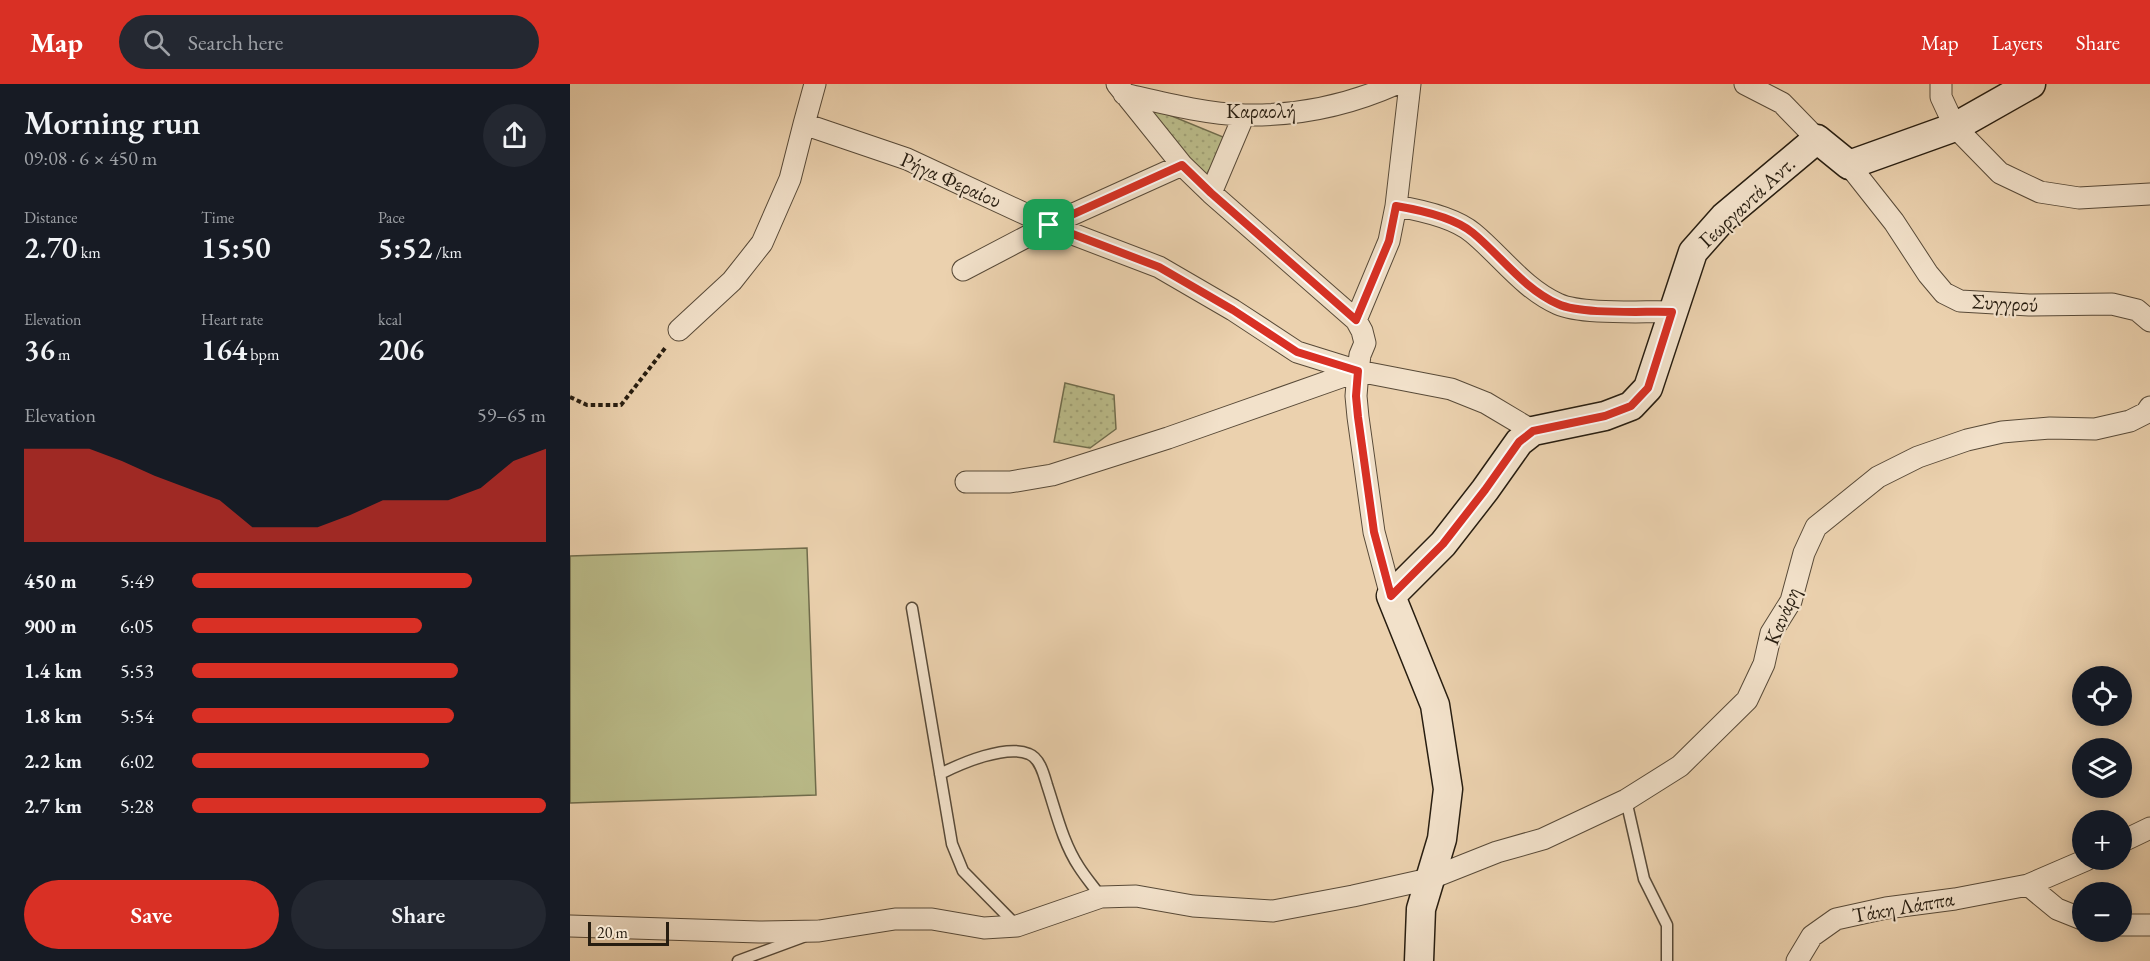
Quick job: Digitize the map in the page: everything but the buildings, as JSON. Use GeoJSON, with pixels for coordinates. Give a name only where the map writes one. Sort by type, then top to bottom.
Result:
{"type":"FeatureCollection","features":[{"type":"Feature","properties":{"kind":"main road"},"geometry":{"type":"LineString","coordinates":[[1817,139],[1849,165],[1955,127],[2031,84]]}},
{"type":"Feature","properties":{"kind":"main road","name":"Γεωργαντά Αντ."},"geometry":{"type":"LineString","coordinates":[[1533,431],[1605,416],[1631,406],[1648,388],[1693,252],[1724,217],[1817,139]]}},
{"type":"Feature","properties":{"kind":"main road"},"geometry":{"type":"LineString","coordinates":[[1419,961],[1421,909],[1442,839],[1448,789],[1436,705],[1391,596],[1443,544],[1519,442],[1533,431]]}},
{"type":"Feature","properties":{"kind":"street"},"geometry":{"type":"LineString","coordinates":[[679,330],[732,281],[762,243],[790,179],[815,84]]}},
{"type":"Feature","properties":{"kind":"street","name":"Καραολή"},"geometry":{"type":"LineString","coordinates":[[1120,89],[1200,109],[1244,115],[1302,112],[1365,98],[1396,84]]}},
{"type":"Feature","properties":{"kind":"street"},"geometry":{"type":"LineString","coordinates":[[1356,320],[1389,241],[1396,206],[1410,84]]}},
{"type":"Feature","properties":{"kind":"street"},"geometry":{"type":"LineString","coordinates":[[1745,84],[1780,94],[1817,139]]}},
{"type":"Feature","properties":{"kind":"street"},"geometry":{"type":"LineString","coordinates":[[1941,84],[1941,97],[1955,127],[2000,173],[2040,192],[2079,198],[2150,194]]}},
{"type":"Feature","properties":{"kind":"street"},"geometry":{"type":"LineString","coordinates":[[1120,89],[1182,165],[1356,320],[1362,331],[1365,343],[1360,355],[1358,371],[1356,396],[1358,417],[1374,532],[1391,596]]}},
{"type":"Feature","properties":{"kind":"street"},"geometry":{"type":"LineString","coordinates":[[1211,193],[1244,115]]}},
{"type":"Feature","properties":{"kind":"street","name":"Ρήγα Φεραίου"},"geometry":{"type":"LineString","coordinates":[[804,124],[907,159],[1049,225],[1159,267],[1233,310],[1297,352],[1358,371],[1451,389],[1485,403],[1533,431]]}},
{"type":"Feature","properties":{"kind":"street"},"geometry":{"type":"LineString","coordinates":[[963,270],[1049,225],[1182,165]]}},
{"type":"Feature","properties":{"kind":"street","name":"Συγγρού"},"geometry":{"type":"LineString","coordinates":[[1849,165],[1894,222],[1928,274],[1944,292],[1960,301],[2029,305],[2112,304],[2146,312]]}},
{"type":"Feature","properties":{"kind":"street"},"geometry":{"type":"LineString","coordinates":[[1396,206],[1431,212],[1471,231],[1535,291],[1558,305],[1581,310],[1672,312]]}},
{"type":"Feature","properties":{"kind":"street"},"geometry":{"type":"LineString","coordinates":[[966,483],[1010,482],[1052,475],[1168,438],[1358,371]]}},
{"type":"Feature","properties":{"kind":"street","name":"Κανάρη"},"geometry":{"type":"LineString","coordinates":[[570,926],[759,932],[819,931],[895,919],[932,919],[984,928],[1017,926],[1101,897],[1136,896],[1193,906],[1273,911],[1429,879],[1497,852],[1543,839],[1626,800],[1680,766],[1747,700],[1764,664],[1771,633],[1791,601],[1804,553],[1816,527],[1878,477],[1918,457],[1966,440],[2002,432],[2050,428],[2095,429],[2130,421],[2146,414],[2150,406]]}},
{"type":"Feature","properties":{"kind":"street"},"geometry":{"type":"LineString","coordinates":[[2132,837],[2150,828]]}},
{"type":"Feature","properties":{"kind":"street","name":"Τάκη Λάππα"},"geometry":{"type":"LineString","coordinates":[[1797,961],[1812,936],[1836,919],[1886,908],[1955,899],[2028,885],[2072,866]]}},
{"type":"Feature","properties":{"kind":"street"},"geometry":{"type":"LineString","coordinates":[[2028,885],[2057,909],[2072,915]]}},
{"type":"Feature","properties":{"kind":"street"},"geometry":{"type":"LineString","coordinates":[[2132,925],[2150,925]]}},
{"type":"Feature","properties":{"kind":"lane"},"geometry":{"type":"LineString","coordinates":[[912,608],[952,844],[963,871],[1017,926]]}},
{"type":"Feature","properties":{"kind":"lane"},"geometry":{"type":"LineString","coordinates":[[940,774],[956,766],[998,753],[1015,751],[1031,754],[1040,765],[1063,834],[1078,866],[1101,897]]}},
{"type":"Feature","properties":{"kind":"lane"},"geometry":{"type":"LineString","coordinates":[[1626,800],[1644,879],[1667,925],[1667,961]]}},
{"type":"Feature","properties":{"kind":"lane"},"geometry":{"type":"LineString","coordinates":[[738,961],[819,931]]}},
{"type":"Feature","properties":{"kind":"path"},"geometry":{"type":"LineString","coordinates":[[570,397],[587,405],[621,405],[679,330]]}},
{"type":"Feature","properties":{"kind":"green space"},"geometry":{"type":"Polygon","coordinates":[[[1145,105],[1228,139],[1205,177],[1145,105]]]}},
{"type":"Feature","properties":{"kind":"green space"},"geometry":{"type":"Polygon","coordinates":[[[1065,383],[1114,395],[1116,429],[1090,448],[1054,442],[1065,383]]]}},
{"type":"Feature","properties":{"kind":"green space"},"geometry":{"type":"Polygon","coordinates":[[[807,548],[816,795],[570,803],[570,556],[807,548]]]}},
{"type":"Feature","properties":{"kind":"route"},"geometry":{"type":"LineString","coordinates":[[1182,165],[1356,320],[1389,241],[1396,206],[1431,212],[1471,231],[1535,291],[1558,305],[1581,310],[1672,312],[1648,388],[1631,406],[1605,416],[1533,431],[1519,442],[1443,544],[1391,596],[1374,532],[1358,417],[1356,396],[1358,371],[1297,352],[1233,310],[1159,267],[1049,225],[1182,165]]}}]}
